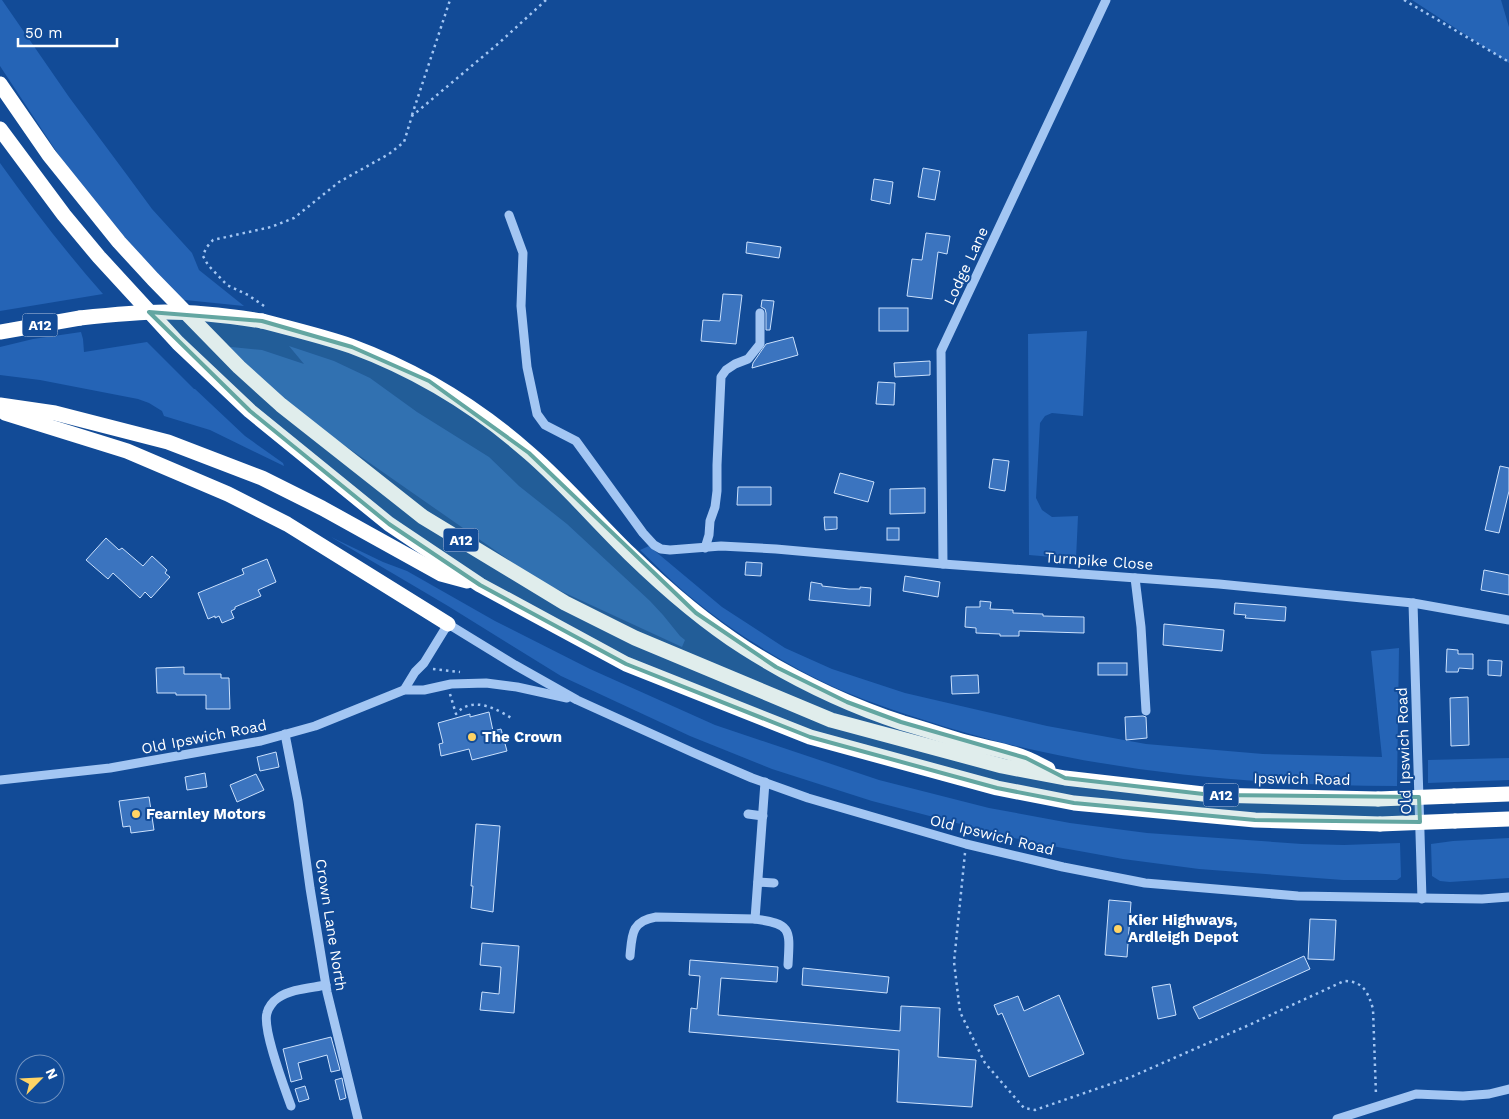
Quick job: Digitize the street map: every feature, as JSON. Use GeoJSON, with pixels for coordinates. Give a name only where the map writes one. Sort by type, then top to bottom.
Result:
{"type":"FeatureCollection","features":[{"type":"Feature","properties":{"kind":"highway","name":"A12"},"geometry":{"type":"LineString","coordinates":[[0,84],[49,155],[89,206],[152,279],[192,321],[281,405],[423,517],[565,603],[635,638],[831,720],[1002,766],[1066,778]]}},
{"type":"Feature","properties":{"kind":"highway","name":"A12"},"geometry":{"type":"LineString","coordinates":[[0,130],[64,215],[99,257],[178,343],[250,411],[389,524],[480,585],[626,664],[810,737],[997,788],[1074,803],[1254,820],[1380,824],[1509,819]]}},
{"type":"Feature","properties":{"kind":"highway","name":"A12"},"geometry":{"type":"LineString","coordinates":[[0,332],[80,318],[143,312],[266,316],[379,357],[429,381],[464,403],[502,431],[529,453],[636,560],[696,613],[776,667],[847,702],[901,722],[965,742],[1026,758],[1066,778]]}},
{"type":"Feature","properties":{"kind":"highway","name":"A12"},"geometry":{"type":"LineString","coordinates":[[0,405],[55,413],[185,448],[262,478],[322,508],[441,574],[480,585]]}},
{"type":"Feature","properties":{"kind":"highway"},"geometry":{"type":"LineString","coordinates":[[0,412],[128,451],[228,494],[287,524],[448,624]]}},
{"type":"Feature","properties":{"kind":"highway","name":"Ipswich Road"},"geometry":{"type":"LineString","coordinates":[[1066,778],[1212,795],[1378,799],[1509,794]]}},
{"type":"Feature","properties":{"kind":"street","name":"Lodge Lane"},"geometry":{"type":"LineString","coordinates":[[943,564],[941,351],[1106,0]]}},
{"type":"Feature","properties":{"kind":"street","name":"Turnpike Close"},"geometry":{"type":"LineString","coordinates":[[510,215],[522,253],[521,306],[526,367],[537,414],[545,425],[576,441],[643,533],[661,549],[685,550],[721,546],[1229,585],[1413,603],[1509,620]]}},
{"type":"Feature","properties":{"kind":"street"},"geometry":{"type":"LineString","coordinates":[[705,548],[717,491],[716,465],[721,377],[726,370],[748,359],[760,344],[760,313]]}},
{"type":"Feature","properties":{"kind":"street"},"geometry":{"type":"LineString","coordinates":[[1135,578],[1141,627],[1146,711]]}},
{"type":"Feature","properties":{"kind":"street","name":"Old Ipswich Road"},"geometry":{"type":"LineString","coordinates":[[1413,603],[1422,899]]}},
{"type":"Feature","properties":{"kind":"street"},"geometry":{"type":"LineString","coordinates":[[404,690],[415,672],[424,663],[448,624]]}},
{"type":"Feature","properties":{"kind":"street","name":"Old Ipswich Road"},"geometry":{"type":"LineString","coordinates":[[448,624],[577,700],[694,754],[808,798],[966,844],[1145,883],[1298,896],[1422,899],[1509,897]]}},
{"type":"Feature","properties":{"kind":"street","name":"Old Ipswich Road"},"geometry":{"type":"LineString","coordinates":[[0,780],[110,768],[261,741],[315,726],[404,690],[424,690],[448,685],[473,683],[497,684],[577,700]]}},
{"type":"Feature","properties":{"kind":"street","name":"Crown Lane North"},"geometry":{"type":"LineString","coordinates":[[285,734],[298,801],[326,985],[358,1119]]}},
{"type":"Feature","properties":{"kind":"street"},"geometry":{"type":"LineString","coordinates":[[755,919],[765,782]]}},
{"type":"Feature","properties":{"kind":"street"},"geometry":{"type":"LineString","coordinates":[[748,814],[763,816]]}},
{"type":"Feature","properties":{"kind":"street"},"geometry":{"type":"LineString","coordinates":[[758,882],[774,883]]}},
{"type":"Feature","properties":{"kind":"street"},"geometry":{"type":"LineString","coordinates":[[630,956],[633,930],[640,922],[646,919],[656,917],[755,919],[771,921],[782,925],[788,933],[788,965]]}},
{"type":"Feature","properties":{"kind":"street"},"geometry":{"type":"LineString","coordinates":[[291,1106],[267,1030],[266,1014],[279,996],[326,985]]}},
{"type":"Feature","properties":{"kind":"street"},"geometry":{"type":"LineString","coordinates":[[1337,1119],[1416,1094],[1463,1096],[1489,1094],[1509,1089]]}},
{"type":"Feature","properties":{"kind":"path"},"geometry":{"type":"LineString","coordinates":[[266,316],[248,295],[227,284],[208,265],[202,256],[206,248],[213,240],[271,227],[294,218],[339,182],[389,154],[404,142],[450,0]]}},
{"type":"Feature","properties":{"kind":"path"},"geometry":{"type":"LineString","coordinates":[[412,116],[500,43],[546,0]]}},
{"type":"Feature","properties":{"kind":"path"},"geometry":{"type":"LineString","coordinates":[[1404,0],[1509,62]]}},
{"type":"Feature","properties":{"kind":"path"},"geometry":{"type":"LineString","coordinates":[[448,685],[456,714],[459,710],[478,704],[491,706],[513,719]]}},
{"type":"Feature","properties":{"kind":"path"},"geometry":{"type":"LineString","coordinates":[[966,844],[954,962],[960,1012],[985,1063],[1024,1108],[1035,1110],[1131,1077],[1344,981],[1354,981],[1361,985],[1373,1009],[1377,1106]]}},
{"type":"Feature","properties":{"kind":"highlighted area"},"geometry":{"type":"Polygon","coordinates":[[[149,312],[262,321],[352,347],[429,381],[529,453],[696,613],[776,667],[847,702],[901,722],[1026,758],[1065,778],[1212,795],[1419,797],[1420,822],[1255,820],[1074,803],[997,788],[810,737],[626,664],[480,585],[389,524],[250,411],[149,312]]]}},
{"type":"Feature","properties":{"kind":"shaded area"},"geometry":{"type":"Polygon","coordinates":[[[0,0],[2,0],[69,97],[152,209],[192,253],[199,270],[244,306],[175,299],[62,160],[0,66],[0,0]]]}},
{"type":"Feature","properties":{"kind":"shaded area"},"geometry":{"type":"Polygon","coordinates":[[[1412,0],[1501,0],[1509,27],[1509,63],[1412,0]]]}},
{"type":"Feature","properties":{"kind":"shaded area"},"geometry":{"type":"Polygon","coordinates":[[[0,163],[24,197],[103,294],[0,311],[0,163]]]}},
{"type":"Feature","properties":{"kind":"shaded area"},"geometry":{"type":"Polygon","coordinates":[[[1087,331],[1083,416],[1052,413],[1045,416],[1040,423],[1036,498],[1042,510],[1052,517],[1078,516],[1076,559],[1029,555],[1028,334],[1087,331]]]}},
{"type":"Feature","properties":{"kind":"shaded area"},"geometry":{"type":"Polygon","coordinates":[[[81,332],[84,352],[147,342],[245,436],[283,463],[284,466],[210,430],[164,416],[162,411],[138,399],[40,380],[0,375],[0,347],[33,339],[81,332]]]}},
{"type":"Feature","properties":{"kind":"shaded area"},"geometry":{"type":"Polygon","coordinates":[[[222,346],[262,350],[304,364],[289,346],[334,361],[370,378],[417,412],[489,457],[519,486],[567,524],[650,601],[685,640],[682,647],[539,581],[278,399],[222,346]]]}},
{"type":"Feature","properties":{"kind":"shaded area"},"geometry":{"type":"Polygon","coordinates":[[[331,537],[383,562],[407,571],[495,621],[590,669],[715,725],[879,780],[989,808],[1070,823],[1147,833],[1302,844],[1400,843],[1401,877],[1397,880],[1343,880],[1199,869],[1123,859],[1030,842],[872,801],[772,769],[690,736],[561,676],[331,537]]]}},
{"type":"Feature","properties":{"kind":"shaded area"},"geometry":{"type":"Polygon","coordinates":[[[649,546],[722,607],[785,648],[832,669],[905,693],[1047,726],[1146,744],[1263,754],[1382,757],[1371,651],[1399,648],[1397,786],[1277,782],[1216,778],[1156,771],[1037,751],[907,714],[865,700],[824,683],[778,658],[747,638],[717,618],[688,595],[640,550],[649,546]]]}},
{"type":"Feature","properties":{"kind":"shaded area"},"geometry":{"type":"Polygon","coordinates":[[[1509,758],[1509,780],[1428,783],[1428,760],[1509,758]]]}},
{"type":"Feature","properties":{"kind":"shaded area"},"geometry":{"type":"Polygon","coordinates":[[[1509,838],[1509,878],[1450,882],[1440,881],[1432,876],[1431,844],[1509,838]]]}},
{"type":"Feature","properties":{"kind":"building"},"geometry":{"type":"Polygon","coordinates":[[[923,168],[940,171],[935,200],[918,197],[923,168]]]}},
{"type":"Feature","properties":{"kind":"building"},"geometry":{"type":"Polygon","coordinates":[[[874,179],[893,182],[890,204],[871,200],[874,179]]]}},
{"type":"Feature","properties":{"kind":"building"},"geometry":{"type":"Polygon","coordinates":[[[926,233],[950,236],[947,254],[938,252],[932,299],[907,296],[912,259],[922,260],[926,233]]]}},
{"type":"Feature","properties":{"kind":"building"},"geometry":{"type":"Polygon","coordinates":[[[747,242],[781,247],[779,258],[746,253],[747,242]]]}},
{"type":"Feature","properties":{"kind":"building"},"geometry":{"type":"Polygon","coordinates":[[[723,294],[742,295],[736,344],[701,341],[703,320],[720,321],[723,294]]]}},
{"type":"Feature","properties":{"kind":"building"},"geometry":{"type":"Polygon","coordinates":[[[762,300],[774,301],[770,330],[766,330],[766,313],[765,309],[761,307],[762,300]]]}},
{"type":"Feature","properties":{"kind":"building"},"geometry":{"type":"Polygon","coordinates":[[[879,308],[908,308],[908,331],[879,331],[879,308]]]}},
{"type":"Feature","properties":{"kind":"building"},"geometry":{"type":"Polygon","coordinates":[[[793,337],[798,355],[752,368],[753,363],[766,344],[793,337]]]}},
{"type":"Feature","properties":{"kind":"building"},"geometry":{"type":"Polygon","coordinates":[[[930,361],[930,375],[895,377],[894,363],[930,361]]]}},
{"type":"Feature","properties":{"kind":"building"},"geometry":{"type":"Polygon","coordinates":[[[878,382],[895,383],[894,405],[876,404],[878,382]]]}},
{"type":"Feature","properties":{"kind":"building"},"geometry":{"type":"Polygon","coordinates":[[[993,459],[1009,461],[1005,491],[989,488],[993,459]]]}},
{"type":"Feature","properties":{"kind":"building"},"geometry":{"type":"Polygon","coordinates":[[[1500,466],[1509,468],[1509,491],[1499,533],[1485,530],[1500,466]]]}},
{"type":"Feature","properties":{"kind":"building"},"geometry":{"type":"Polygon","coordinates":[[[840,473],[874,482],[868,502],[834,493],[840,473]]]}},
{"type":"Feature","properties":{"kind":"building"},"geometry":{"type":"Polygon","coordinates":[[[738,487],[771,487],[771,505],[737,505],[738,487]]]}},
{"type":"Feature","properties":{"kind":"building"},"geometry":{"type":"Polygon","coordinates":[[[925,488],[925,513],[890,514],[890,489],[925,488]]]}},
{"type":"Feature","properties":{"kind":"building"},"geometry":{"type":"Polygon","coordinates":[[[824,517],[837,517],[837,529],[825,530],[824,517]]]}},
{"type":"Feature","properties":{"kind":"building"},"geometry":{"type":"Polygon","coordinates":[[[887,528],[899,528],[899,540],[887,540],[887,528]]]}},
{"type":"Feature","properties":{"kind":"building"},"geometry":{"type":"Polygon","coordinates":[[[106,538],[119,550],[122,548],[143,566],[152,556],[167,570],[165,573],[170,577],[151,598],[145,592],[140,598],[113,573],[108,579],[86,560],[106,538]]]}},
{"type":"Feature","properties":{"kind":"building"},"geometry":{"type":"Polygon","coordinates":[[[267,559],[276,582],[258,590],[261,596],[235,607],[231,611],[234,618],[222,623],[219,616],[208,619],[198,593],[244,574],[242,569],[267,559]]]}},
{"type":"Feature","properties":{"kind":"building"},"geometry":{"type":"Polygon","coordinates":[[[746,562],[762,563],[761,576],[745,575],[746,562]]]}},
{"type":"Feature","properties":{"kind":"building"},"geometry":{"type":"Polygon","coordinates":[[[1484,570],[1509,575],[1509,595],[1481,590],[1484,570]]]}},
{"type":"Feature","properties":{"kind":"building"},"geometry":{"type":"Polygon","coordinates":[[[905,576],[940,582],[938,597],[903,591],[905,576]]]}},
{"type":"Feature","properties":{"kind":"building"},"geometry":{"type":"Polygon","coordinates":[[[811,582],[822,584],[822,586],[849,589],[871,588],[870,606],[809,600],[811,582]]]}},
{"type":"Feature","properties":{"kind":"building"},"geometry":{"type":"Polygon","coordinates":[[[980,601],[991,602],[990,609],[1013,610],[1013,613],[1084,617],[1084,633],[1019,631],[1019,636],[1000,636],[1000,634],[976,633],[976,628],[965,627],[966,607],[980,607],[980,601]]]}},
{"type":"Feature","properties":{"kind":"building"},"geometry":{"type":"Polygon","coordinates":[[[1235,603],[1286,607],[1285,621],[1245,618],[1246,615],[1234,614],[1235,603]]]}},
{"type":"Feature","properties":{"kind":"building"},"geometry":{"type":"Polygon","coordinates":[[[1164,624],[1224,630],[1222,651],[1163,645],[1164,624]]]}},
{"type":"Feature","properties":{"kind":"building"},"geometry":{"type":"Polygon","coordinates":[[[1447,649],[1458,650],[1458,654],[1473,654],[1473,669],[1459,668],[1458,672],[1446,672],[1447,649]]]}},
{"type":"Feature","properties":{"kind":"building"},"geometry":{"type":"Polygon","coordinates":[[[1488,660],[1502,661],[1501,676],[1488,675],[1488,660]]]}},
{"type":"Feature","properties":{"kind":"building"},"geometry":{"type":"Polygon","coordinates":[[[1098,663],[1127,663],[1127,675],[1098,675],[1098,663]]]}},
{"type":"Feature","properties":{"kind":"building"},"geometry":{"type":"Polygon","coordinates":[[[184,667],[184,674],[221,674],[221,678],[229,678],[230,709],[206,709],[206,695],[157,693],[156,668],[184,667]]]}},
{"type":"Feature","properties":{"kind":"building"},"geometry":{"type":"Polygon","coordinates":[[[978,675],[979,693],[952,694],[951,676],[978,675]]]}},
{"type":"Feature","properties":{"kind":"building"},"geometry":{"type":"Polygon","coordinates":[[[1468,697],[1469,745],[1451,746],[1450,698],[1468,697]]]}},
{"type":"Feature","properties":{"kind":"building","name":"The Crown"},"geometry":{"type":"Polygon","coordinates":[[[489,712],[493,731],[501,729],[507,751],[472,760],[469,749],[441,756],[439,744],[443,743],[438,723],[470,714],[470,717],[489,712]]]}},
{"type":"Feature","properties":{"kind":"building"},"geometry":{"type":"Polygon","coordinates":[[[1125,717],[1146,717],[1147,738],[1126,740],[1125,717]]]}},
{"type":"Feature","properties":{"kind":"building"},"geometry":{"type":"Polygon","coordinates":[[[276,752],[279,767],[260,771],[257,757],[276,752]]]}},
{"type":"Feature","properties":{"kind":"building"},"geometry":{"type":"Polygon","coordinates":[[[205,773],[207,787],[187,790],[185,777],[205,773]]]}},
{"type":"Feature","properties":{"kind":"building"},"geometry":{"type":"Polygon","coordinates":[[[256,774],[264,790],[237,802],[230,785],[256,774]]]}},
{"type":"Feature","properties":{"kind":"building","name":"Fearnley Motors"},"geometry":{"type":"Polygon","coordinates":[[[149,797],[154,830],[131,833],[130,826],[123,827],[119,801],[149,797]]]}},
{"type":"Feature","properties":{"kind":"building"},"geometry":{"type":"Polygon","coordinates":[[[476,824],[500,826],[493,912],[471,908],[476,824]]]}},
{"type":"Feature","properties":{"kind":"building","name":"Kier Highways, Ardleigh Depot"},"geometry":{"type":"Polygon","coordinates":[[[1109,900],[1131,902],[1127,957],[1105,955],[1109,900]]]}},
{"type":"Feature","properties":{"kind":"building"},"geometry":{"type":"Polygon","coordinates":[[[1310,919],[1336,920],[1334,960],[1308,959],[1310,919]]]}},
{"type":"Feature","properties":{"kind":"building"},"geometry":{"type":"Polygon","coordinates":[[[482,943],[519,946],[514,1013],[480,1010],[482,992],[499,994],[501,967],[480,965],[482,943]]]}},
{"type":"Feature","properties":{"kind":"building"},"geometry":{"type":"Polygon","coordinates":[[[1304,956],[1310,969],[1199,1019],[1193,1007],[1304,956]]]}},
{"type":"Feature","properties":{"kind":"building"},"geometry":{"type":"Polygon","coordinates":[[[690,960],[778,967],[777,982],[721,978],[718,1015],[900,1031],[901,1006],[940,1008],[938,1057],[976,1060],[972,1107],[897,1102],[899,1050],[689,1032],[691,1008],[697,1009],[700,976],[689,975],[690,960]]]}},
{"type":"Feature","properties":{"kind":"building"},"geometry":{"type":"Polygon","coordinates":[[[803,968],[889,977],[887,993],[802,985],[803,968]]]}},
{"type":"Feature","properties":{"kind":"building"},"geometry":{"type":"Polygon","coordinates":[[[1170,984],[1176,1015],[1158,1019],[1152,987],[1170,984]]]}},
{"type":"Feature","properties":{"kind":"building"},"geometry":{"type":"Polygon","coordinates":[[[1059,995],[1084,1054],[1029,1077],[1002,1013],[998,1015],[994,1005],[1018,996],[1024,1011],[1059,995]]]}},
{"type":"Feature","properties":{"kind":"building"},"geometry":{"type":"Polygon","coordinates":[[[331,1037],[340,1070],[331,1072],[327,1055],[298,1063],[302,1079],[291,1082],[283,1049],[331,1037]]]}},
{"type":"Feature","properties":{"kind":"building"},"geometry":{"type":"Polygon","coordinates":[[[342,1078],[346,1098],[340,1100],[335,1080],[342,1078]]]}},
{"type":"Feature","properties":{"kind":"building"},"geometry":{"type":"Polygon","coordinates":[[[305,1086],[309,1099],[299,1102],[295,1089],[305,1086]]]}},
{"type":"Feature","properties":{"kind":"place","name":"The Crown"},"geometry":{"type":"Point","coordinates":[472,737]}},
{"type":"Feature","properties":{"kind":"place","name":"Fearnley Motors"},"geometry":{"type":"Point","coordinates":[136,814]}},
{"type":"Feature","properties":{"kind":"place","name":"Kier Highways, Ardleigh Depot"},"geometry":{"type":"Point","coordinates":[1118,929]}}]}
